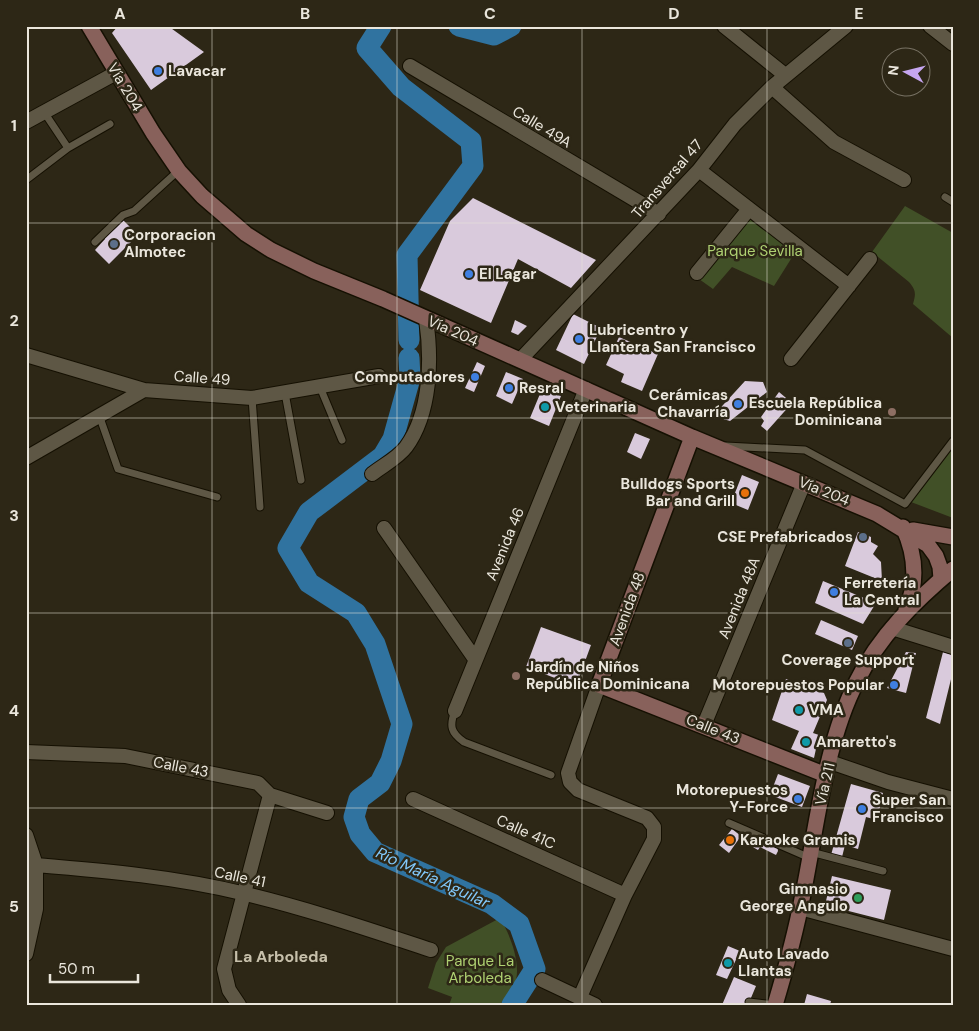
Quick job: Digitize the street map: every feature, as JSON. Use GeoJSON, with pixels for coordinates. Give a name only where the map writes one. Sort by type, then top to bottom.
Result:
{"type":"FeatureCollection","features":[{"type":"Feature","properties":{"kind":"main road","name":"Vía 204"},"geometry":{"type":"LineString","coordinates":[[92,27],[116,72],[179,170],[202,196],[246,234],[271,250],[314,270],[692,437],[852,502],[903,527],[928,545],[936,556],[940,567],[941,579]]}},
{"type":"Feature","properties":{"kind":"main road","name":"Avenida 48"},"geometry":{"type":"LineString","coordinates":[[599,685],[692,437]]}},
{"type":"Feature","properties":{"kind":"main road"},"geometry":{"type":"LineString","coordinates":[[903,527],[953,537]]}},
{"type":"Feature","properties":{"kind":"main road"},"geometry":{"type":"LineString","coordinates":[[903,527],[912,551],[914,576],[910,601],[905,612]]}},
{"type":"Feature","properties":{"kind":"main road","name":"Vía 211"},"geometry":{"type":"LineString","coordinates":[[775,1005],[800,908],[828,769],[838,729],[851,693],[869,659],[905,612],[953,569]]}},
{"type":"Feature","properties":{"kind":"main road","name":"Calle 43"},"geometry":{"type":"LineString","coordinates":[[599,685],[828,769]]}},
{"type":"Feature","properties":{"kind":"street"},"geometry":{"type":"LineString","coordinates":[[724,26],[785,75]]}},
{"type":"Feature","properties":{"kind":"street","name":"Transversal 47"},"geometry":{"type":"LineString","coordinates":[[520,360],[659,214],[699,170],[735,124],[785,75],[846,26]]}},
{"type":"Feature","properties":{"kind":"street"},"geometry":{"type":"LineString","coordinates":[[930,26],[953,44]]}},
{"type":"Feature","properties":{"kind":"street","name":"Calle 49A"},"geometry":{"type":"LineString","coordinates":[[410,66],[659,214]]}},
{"type":"Feature","properties":{"kind":"street"},"geometry":{"type":"LineString","coordinates":[[26,122],[116,72]]}},
{"type":"Feature","properties":{"kind":"street"},"geometry":{"type":"LineString","coordinates":[[772,87],[834,142],[904,180]]}},
{"type":"Feature","properties":{"kind":"street"},"geometry":{"type":"LineString","coordinates":[[699,170],[849,286]]}},
{"type":"Feature","properties":{"kind":"street"},"geometry":{"type":"LineString","coordinates":[[697,273],[749,209]]}},
{"type":"Feature","properties":{"kind":"street"},"geometry":{"type":"LineString","coordinates":[[791,359],[870,260]]}},
{"type":"Feature","properties":{"kind":"street"},"geometry":{"type":"LineString","coordinates":[[372,474],[405,449],[417,428],[426,393],[429,339],[422,317]]}},
{"type":"Feature","properties":{"kind":"street","name":"Calle 49"},"geometry":{"type":"LineString","coordinates":[[26,355],[144,390],[252,398],[379,376]]}},
{"type":"Feature","properties":{"kind":"street","name":"Avenida 46"},"geometry":{"type":"LineString","coordinates":[[454,711],[586,389]]}},
{"type":"Feature","properties":{"kind":"street"},"geometry":{"type":"LineString","coordinates":[[26,458],[144,390]]}},
{"type":"Feature","properties":{"kind":"street","name":"Avenida 48A"},"geometry":{"type":"LineString","coordinates":[[704,725],[804,483]]}},
{"type":"Feature","properties":{"kind":"street"},"geometry":{"type":"LineString","coordinates":[[384,528],[475,659]]}},
{"type":"Feature","properties":{"kind":"street"},"geometry":{"type":"LineString","coordinates":[[892,628],[953,647]]}},
{"type":"Feature","properties":{"kind":"street","name":"Avenida 48"},"geometry":{"type":"LineString","coordinates":[[599,685],[568,773],[570,782],[578,790],[647,818],[654,827],[654,839],[625,895]]}},
{"type":"Feature","properties":{"kind":"street","name":"Calle 43"},"geometry":{"type":"LineString","coordinates":[[26,752],[125,756],[258,783],[270,795],[327,813]]}},
{"type":"Feature","properties":{"kind":"street","name":"Calle 43"},"geometry":{"type":"LineString","coordinates":[[828,769],[953,799]]}},
{"type":"Feature","properties":{"kind":"street"},"geometry":{"type":"LineString","coordinates":[[239,1005],[229,990],[224,969],[246,894],[270,795]]}},
{"type":"Feature","properties":{"kind":"street","name":"Calle 41C"},"geometry":{"type":"LineString","coordinates":[[413,799],[625,895]]}},
{"type":"Feature","properties":{"kind":"street"},"geometry":{"type":"LineString","coordinates":[[26,835],[36,865],[36,909],[26,954]]}},
{"type":"Feature","properties":{"kind":"street","name":"Calle 41"},"geometry":{"type":"LineString","coordinates":[[36,865],[132,874],[246,894],[336,918],[432,950]]}},
{"type":"Feature","properties":{"kind":"street"},"geometry":{"type":"LineString","coordinates":[[580,997],[625,895]]}},
{"type":"Feature","properties":{"kind":"street"},"geometry":{"type":"LineString","coordinates":[[800,908],[953,949]]}},
{"type":"Feature","properties":{"kind":"street"},"geometry":{"type":"LineString","coordinates":[[542,980],[595,1005]]}},
{"type":"Feature","properties":{"kind":"lane"},"geometry":{"type":"LineString","coordinates":[[44,112],[68,148]]}},
{"type":"Feature","properties":{"kind":"lane"},"geometry":{"type":"LineString","coordinates":[[26,180],[68,148],[110,124]]}},
{"type":"Feature","properties":{"kind":"lane"},"geometry":{"type":"LineString","coordinates":[[94,242],[123,215],[134,211],[179,170]]}},
{"type":"Feature","properties":{"kind":"lane"},"geometry":{"type":"LineString","coordinates":[[944,197],[953,202]]}},
{"type":"Feature","properties":{"kind":"lane"},"geometry":{"type":"LineString","coordinates":[[320,387],[342,440]]}},
{"type":"Feature","properties":{"kind":"lane"},"geometry":{"type":"LineString","coordinates":[[285,392],[301,480]]}},
{"type":"Feature","properties":{"kind":"lane"},"geometry":{"type":"LineString","coordinates":[[252,398],[260,506]]}},
{"type":"Feature","properties":{"kind":"lane"},"geometry":{"type":"LineString","coordinates":[[99,415],[118,469],[217,497]]}},
{"type":"Feature","properties":{"kind":"lane"},"geometry":{"type":"LineString","coordinates":[[711,445],[805,450],[905,504],[953,441]]}},
{"type":"Feature","properties":{"kind":"lane"},"geometry":{"type":"LineString","coordinates":[[454,711],[450,725],[452,732],[464,742],[550,775]]}},
{"type":"Feature","properties":{"kind":"lane"},"geometry":{"type":"LineString","coordinates":[[729,823],[810,855],[883,871]]}},
{"type":"Feature","properties":{"kind":"lane"},"geometry":{"type":"LineString","coordinates":[[749,1002],[775,1005]]}},
{"type":"Feature","properties":{"kind":"green space"},"geometry":{"type":"Polygon","coordinates":[[[905,206],[953,233],[953,338],[913,304],[915,292],[909,282],[872,252],[905,206]]]}},
{"type":"Feature","properties":{"kind":"green space","name":"Parque Sevilla"},"geometry":{"type":"Polygon","coordinates":[[[752,215],[796,251],[774,286],[732,267],[713,289],[699,279],[752,215]]]}},
{"type":"Feature","properties":{"kind":"green space"},"geometry":{"type":"Polygon","coordinates":[[[953,448],[953,518],[911,502],[953,448]]]}},
{"type":"Feature","properties":{"kind":"green space","name":"Parque La Arboleda"},"geometry":{"type":"Polygon","coordinates":[[[500,918],[508,933],[516,960],[517,970],[514,986],[500,1005],[449,1005],[452,997],[428,988],[436,963],[446,947],[500,918]]]}},
{"type":"Feature","properties":{"kind":"building","name":"Lavacar"},"geometry":{"type":"Polygon","coordinates":[[[118,26],[168,26],[204,52],[151,90],[112,33],[118,26]]]}},
{"type":"Feature","properties":{"kind":"building","name":"El Lagar"},"geometry":{"type":"Polygon","coordinates":[[[473,198],[596,260],[571,288],[518,259],[491,323],[420,290],[450,221],[473,198]]]}},
{"type":"Feature","properties":{"kind":"building","name":"Corporacion Almotec"},"geometry":{"type":"Polygon","coordinates":[[[121,218],[138,235],[109,264],[95,250],[105,239],[103,236],[121,218]]]}},
{"type":"Feature","properties":{"kind":"building","name":"Lubricentro y Llantera San Francisco"},"geometry":{"type":"Polygon","coordinates":[[[573,314],[601,328],[584,364],[556,350],[573,314]]]}},
{"type":"Feature","properties":{"kind":"building"},"geometry":{"type":"Polygon","coordinates":[[[515,320],[527,326],[518,335],[511,332],[515,320]]]}},
{"type":"Feature","properties":{"kind":"building"},"geometry":{"type":"Polygon","coordinates":[[[619,337],[658,354],[642,391],[621,382],[624,374],[606,365],[619,337]]]}},
{"type":"Feature","properties":{"kind":"building","name":"Computadores"},"geometry":{"type":"Polygon","coordinates":[[[477,362],[485,366],[474,392],[465,388],[477,362]]]}},
{"type":"Feature","properties":{"kind":"building","name":"Resral"},"geometry":{"type":"Polygon","coordinates":[[[506,372],[523,379],[512,404],[496,396],[506,372]]]}},
{"type":"Feature","properties":{"kind":"building","name":"Cerámicas Chavarría"},"geometry":{"type":"Polygon","coordinates":[[[745,381],[763,382],[767,392],[730,421],[713,416],[745,381]]]}},
{"type":"Feature","properties":{"kind":"building","name":"Veterinaria"},"geometry":{"type":"Polygon","coordinates":[[[542,389],[561,396],[549,426],[530,418],[542,389]]]}},
{"type":"Feature","properties":{"kind":"building"},"geometry":{"type":"Polygon","coordinates":[[[779,392],[792,403],[767,431],[761,426],[764,421],[761,417],[779,392]]]}},
{"type":"Feature","properties":{"kind":"building"},"geometry":{"type":"Polygon","coordinates":[[[635,433],[650,439],[641,459],[627,452],[635,433]]]}},
{"type":"Feature","properties":{"kind":"building","name":"Bulldogs Sports Bar and Grill"},"geometry":{"type":"Polygon","coordinates":[[[742,475],[759,482],[748,510],[731,503],[742,475]]]}},
{"type":"Feature","properties":{"kind":"building"},"geometry":{"type":"Polygon","coordinates":[[[858,532],[871,537],[871,542],[878,546],[873,554],[881,562],[882,581],[845,566],[858,532]]]}},
{"type":"Feature","properties":{"kind":"building","name":"Ferretería La Central"},"geometry":{"type":"Polygon","coordinates":[[[823,581],[876,603],[863,624],[815,603],[823,581]]]}},
{"type":"Feature","properties":{"kind":"building"},"geometry":{"type":"Polygon","coordinates":[[[821,620],[858,636],[852,650],[815,634],[821,620]]]}},
{"type":"Feature","properties":{"kind":"building"},"geometry":{"type":"Polygon","coordinates":[[[541,627],[591,645],[576,686],[526,667],[541,627]]]}},
{"type":"Feature","properties":{"kind":"building"},"geometry":{"type":"Polygon","coordinates":[[[906,652],[916,653],[906,693],[887,688],[906,652]]]}},
{"type":"Feature","properties":{"kind":"building"},"geometry":{"type":"Polygon","coordinates":[[[943,652],[953,655],[953,671],[940,724],[926,718],[943,652]]]}},
{"type":"Feature","properties":{"kind":"building","name":"VMA"},"geometry":{"type":"Polygon","coordinates":[[[786,679],[824,693],[827,700],[813,733],[819,735],[814,758],[791,749],[799,731],[772,720],[786,679]]]}},
{"type":"Feature","properties":{"kind":"building"},"geometry":{"type":"Polygon","coordinates":[[[778,774],[810,786],[802,807],[770,795],[778,774]]]}},
{"type":"Feature","properties":{"kind":"building"},"geometry":{"type":"Polygon","coordinates":[[[851,784],[883,793],[877,820],[866,817],[858,849],[845,845],[842,857],[831,855],[851,784]]]}},
{"type":"Feature","properties":{"kind":"building","name":"Karaoke Gramis"},"geometry":{"type":"Polygon","coordinates":[[[732,829],[741,836],[729,853],[719,845],[732,829]]]}},
{"type":"Feature","properties":{"kind":"building"},"geometry":{"type":"Polygon","coordinates":[[[756,835],[777,845],[778,851],[776,855],[760,847],[758,850],[751,846],[756,835]]]}},
{"type":"Feature","properties":{"kind":"building","name":"Gimnasio George Angulo"},"geometry":{"type":"Polygon","coordinates":[[[832,876],[891,890],[884,920],[825,905],[832,876]]]}},
{"type":"Feature","properties":{"kind":"building","name":"Auto Lavado Llantas"},"geometry":{"type":"Polygon","coordinates":[[[728,946],[740,951],[727,979],[716,975],[728,946]]]}},
{"type":"Feature","properties":{"kind":"building"},"geometry":{"type":"Polygon","coordinates":[[[734,977],[756,986],[748,1005],[722,1005],[734,977]]]}},
{"type":"Feature","properties":{"kind":"building"},"geometry":{"type":"Polygon","coordinates":[[[807,994],[831,1001],[830,1005],[804,1005],[807,994]]]}},
{"type":"Feature","properties":{"kind":"waterway","name":"Río María Aguilar"},"geometry":{"type":"LineString","coordinates":[[381,26],[367,48],[401,87],[471,141],[473,166],[407,255],[409,340]]}},
{"type":"Feature","properties":{"kind":"waterway","name":"Río María Aguilar"},"geometry":{"type":"LineString","coordinates":[[459,26],[494,35],[511,26]]}},
{"type":"Feature","properties":{"kind":"waterway","name":"Río María Aguilar"},"geometry":{"type":"LineString","coordinates":[[409,358],[410,378],[393,439],[383,456],[309,512],[288,548],[309,583],[356,613],[375,644],[402,724],[391,761],[380,783],[359,799],[354,817],[360,834],[375,852],[492,904],[519,924],[535,969],[512,1005]]}},
{"type":"Feature","properties":{"kind":"place","name":"Lavacar"},"geometry":{"type":"Point","coordinates":[158,71]}},
{"type":"Feature","properties":{"kind":"place","name":"Corporacion Almotec"},"geometry":{"type":"Point","coordinates":[114,244]}},
{"type":"Feature","properties":{"kind":"place","name":"El Lagar"},"geometry":{"type":"Point","coordinates":[469,274]}},
{"type":"Feature","properties":{"kind":"place","name":"Lubricentro y Llantera San Francisco"},"geometry":{"type":"Point","coordinates":[579,339]}},
{"type":"Feature","properties":{"kind":"place","name":"Computadores"},"geometry":{"type":"Point","coordinates":[475,377]}},
{"type":"Feature","properties":{"kind":"place","name":"Resral"},"geometry":{"type":"Point","coordinates":[509,388]}},
{"type":"Feature","properties":{"kind":"place","name":"Cerámicas Chavarría"},"geometry":{"type":"Point","coordinates":[738,404]}},
{"type":"Feature","properties":{"kind":"place","name":"Veterinaria"},"geometry":{"type":"Point","coordinates":[545,407]}},
{"type":"Feature","properties":{"kind":"place","name":"Escuela República Dominicana"},"geometry":{"type":"Point","coordinates":[892,412]}},
{"type":"Feature","properties":{"kind":"place","name":"Bulldogs Sports Bar and Grill"},"geometry":{"type":"Point","coordinates":[745,493]}},
{"type":"Feature","properties":{"kind":"place","name":"CSE Prefabricados"},"geometry":{"type":"Point","coordinates":[863,537]}},
{"type":"Feature","properties":{"kind":"place","name":"Ferretería La Central"},"geometry":{"type":"Point","coordinates":[834,592]}},
{"type":"Feature","properties":{"kind":"place","name":"Coverage Support"},"geometry":{"type":"Point","coordinates":[848,643]}},
{"type":"Feature","properties":{"kind":"place","name":"Jardín de Niños República Dominicana"},"geometry":{"type":"Point","coordinates":[516,676]}},
{"type":"Feature","properties":{"kind":"place","name":"Motorepuestos Popular"},"geometry":{"type":"Point","coordinates":[894,685]}},
{"type":"Feature","properties":{"kind":"place","name":"VMA"},"geometry":{"type":"Point","coordinates":[799,710]}},
{"type":"Feature","properties":{"kind":"place","name":"Amaretto's"},"geometry":{"type":"Point","coordinates":[806,742]}},
{"type":"Feature","properties":{"kind":"place","name":"Motorepuestos Y-Force"},"geometry":{"type":"Point","coordinates":[798,799]}},
{"type":"Feature","properties":{"kind":"place","name":"Super San Francisco"},"geometry":{"type":"Point","coordinates":[862,809]}},
{"type":"Feature","properties":{"kind":"place","name":"Karaoke Gramis"},"geometry":{"type":"Point","coordinates":[730,840]}},
{"type":"Feature","properties":{"kind":"place","name":"Gimnasio George Angulo"},"geometry":{"type":"Point","coordinates":[858,898]}},
{"type":"Feature","properties":{"kind":"place","name":"Auto Lavado Llantas"},"geometry":{"type":"Point","coordinates":[728,963]}},
{"type":"Feature","properties":{"kind":"district","name":"La Arboleda"},"geometry":{"type":"Point","coordinates":[281,956]}}]}
